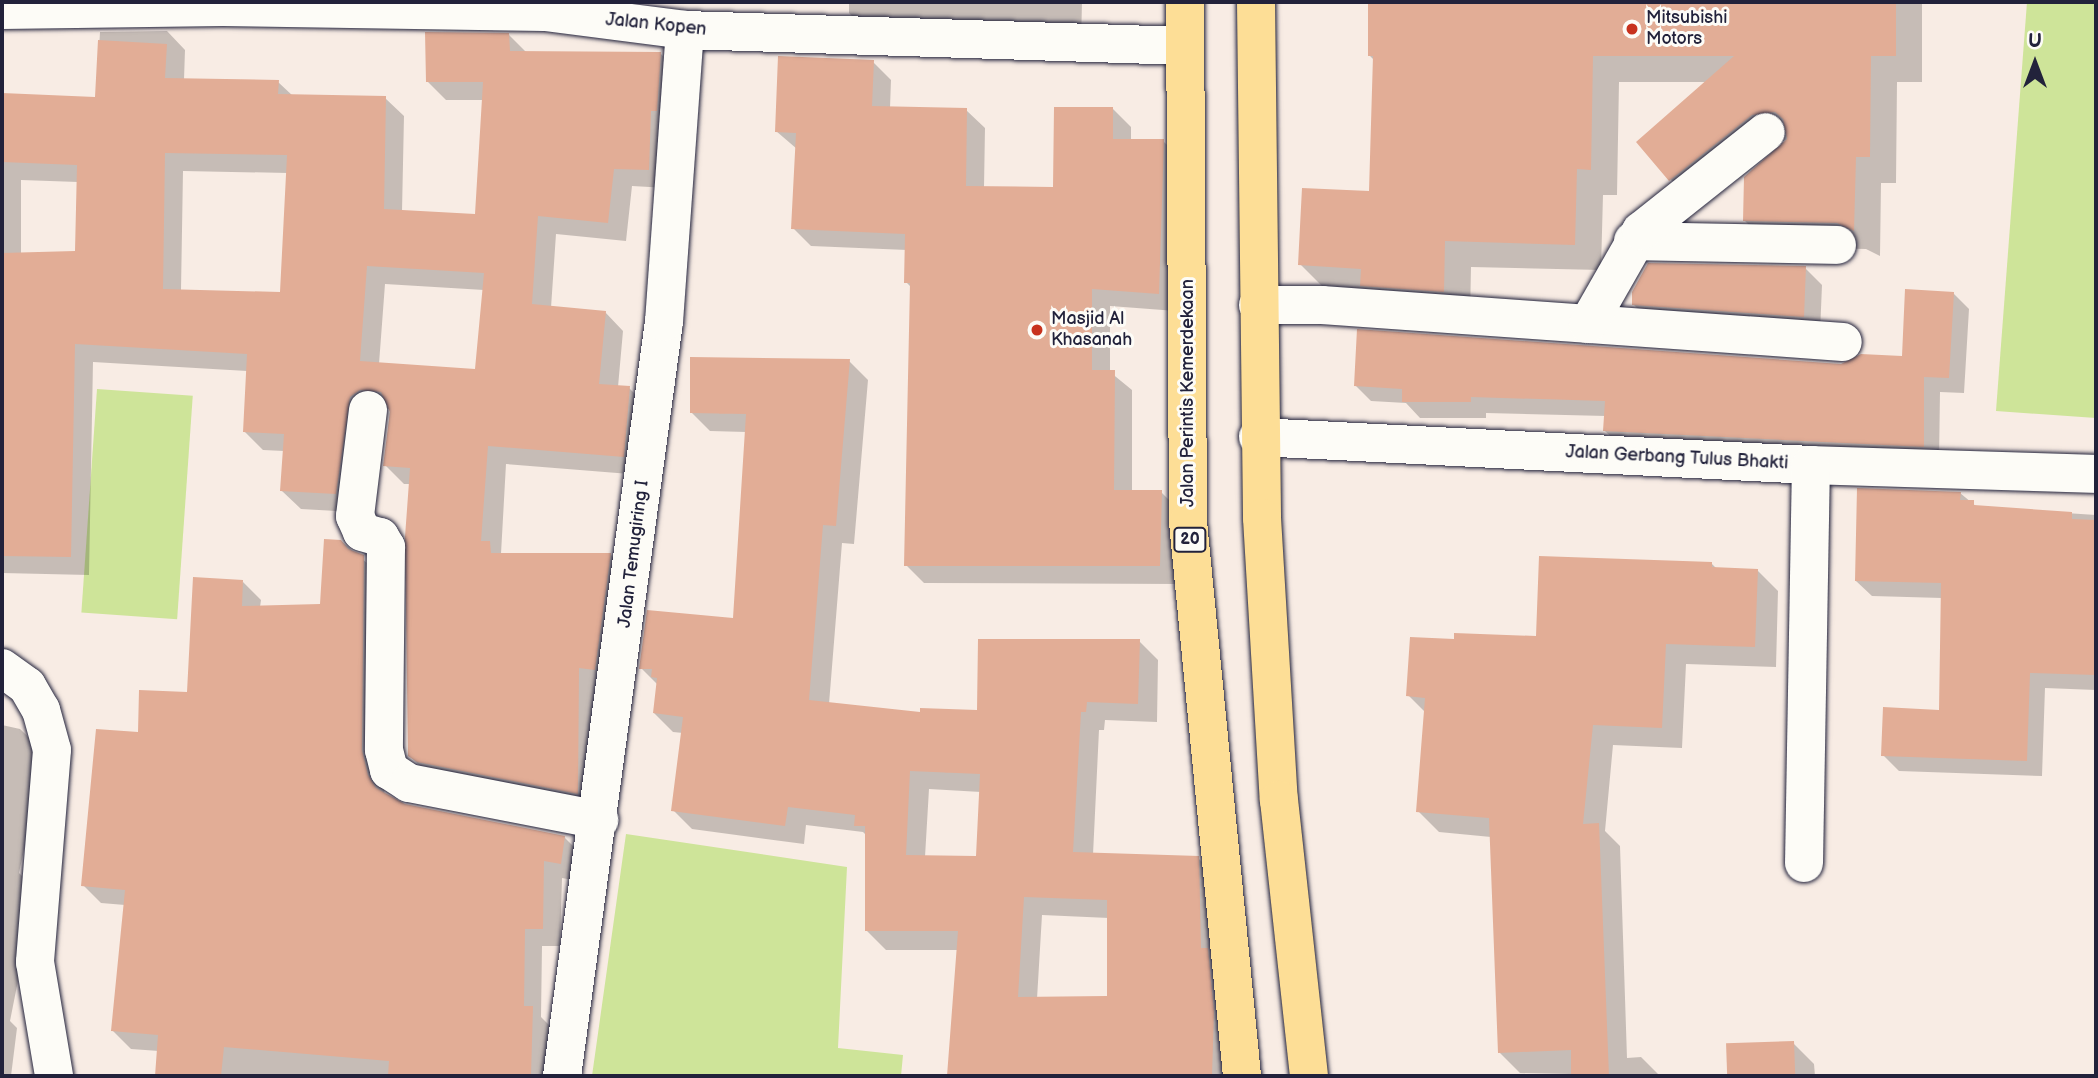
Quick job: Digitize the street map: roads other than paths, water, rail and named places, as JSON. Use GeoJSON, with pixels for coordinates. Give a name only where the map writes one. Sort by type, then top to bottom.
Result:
{"type":"FeatureCollection","features":[{"type":"Feature","properties":{"kind":"highway","name":"Jalan Perintis Kemerdekaan"},"geometry":{"type":"LineString","coordinates":[[1185,2],[1188,522],[1242,1076]]}},
{"type":"Feature","properties":{"kind":"highway"},"geometry":{"type":"LineString","coordinates":[[1256,2],[1258,437],[1279,800],[1309,1076]]}},
{"type":"Feature","properties":{"kind":"street","name":"Jalan Kopen"},"geometry":{"type":"LineString","coordinates":[[2,10],[223,4],[545,7],[685,30],[1185,46]]}},
{"type":"Feature","properties":{"kind":"street","name":"Jalan Temugiring I"},"geometry":{"type":"LineString","coordinates":[[562,1076],[599,820],[664,322],[685,30]]}},
{"type":"Feature","properties":{"kind":"street"},"geometry":{"type":"LineString","coordinates":[[1588,324],[1633,241],[1693,186],[1766,132]]}},
{"type":"Feature","properties":{"kind":"street"},"geometry":{"type":"LineString","coordinates":[[1633,241],[1837,245]]}},
{"type":"Feature","properties":{"kind":"street"},"geometry":{"type":"LineString","coordinates":[[1258,304],[1322,304],[1843,342]]}},
{"type":"Feature","properties":{"kind":"street"},"geometry":{"type":"LineString","coordinates":[[368,410],[355,516],[362,532],[380,537],[386,547],[384,750],[389,770],[409,783],[599,820]]}},
{"type":"Feature","properties":{"kind":"street","name":"Jalan Gerbang Tulus Bhakti"},"geometry":{"type":"LineString","coordinates":[[1258,437],[1811,465],[2096,474]]}},
{"type":"Feature","properties":{"kind":"street"},"geometry":{"type":"LineString","coordinates":[[1804,863],[1811,465]]}},
{"type":"Feature","properties":{"kind":"street"},"geometry":{"type":"LineString","coordinates":[[2,668],[27,686],[41,710],[52,750],[35,962],[54,1076]]}},
{"type":"Feature","properties":{"kind":"place","name":"Mitsubishi Motors"},"geometry":{"type":"Point","coordinates":[1632,29]}},
{"type":"Feature","properties":{"kind":"place","name":"Masjid Al Khasanah"},"geometry":{"type":"Point","coordinates":[1037,330]}}]}
